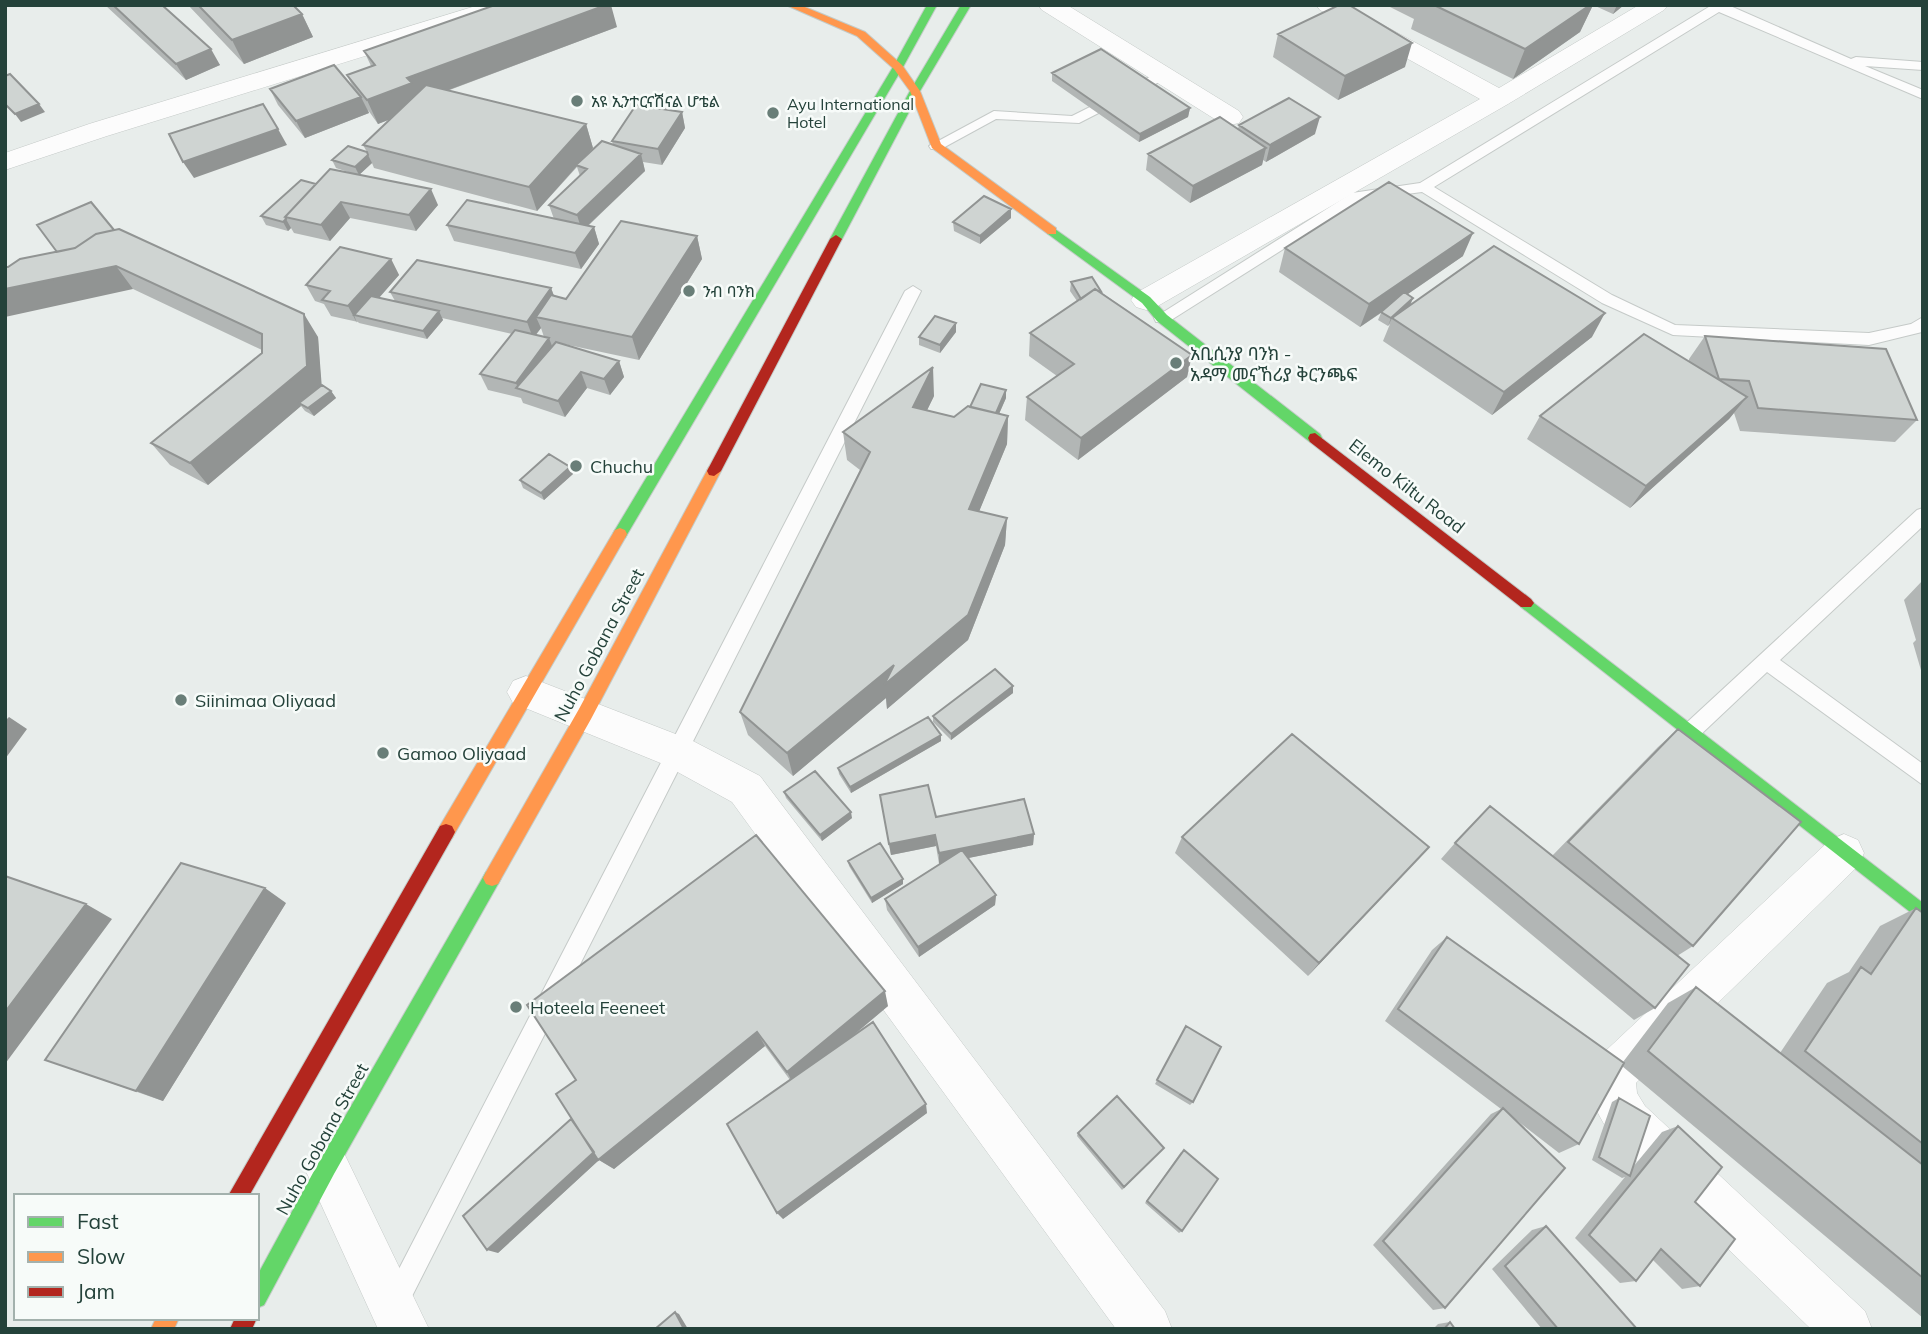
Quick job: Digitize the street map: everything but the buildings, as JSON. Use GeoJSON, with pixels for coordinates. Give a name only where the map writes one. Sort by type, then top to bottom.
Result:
{"type":"FeatureCollection","features":[{"type":"Feature","properties":{"kind":"main road"},"geometry":{"type":"LineString","coordinates":[[791,5],[861,34],[898,67],[915,91],[936,146]]}},
{"type":"Feature","properties":{"kind":"main road","name":"Nuho Gobana Street"},"geometry":{"type":"LineString","coordinates":[[239,1194],[526,692],[898,67],[932,5]]}},
{"type":"Feature","properties":{"kind":"main road","name":"Nuho Gobana Street"},"geometry":{"type":"LineString","coordinates":[[259,1294],[327,1167],[585,714],[915,91],[966,5]]}},
{"type":"Feature","properties":{"kind":"main road","name":"Elemo Kiltu Road"},"geometry":{"type":"LineString","coordinates":[[936,146],[1154,309],[1923,914]]}},
{"type":"Feature","properties":{"kind":"street"},"geometry":{"type":"LineString","coordinates":[[5,162],[98,130],[505,5]]}},
{"type":"Feature","properties":{"kind":"street"},"geometry":{"type":"LineString","coordinates":[[1051,5],[1230,117]]}},
{"type":"Feature","properties":{"kind":"street"},"geometry":{"type":"LineString","coordinates":[[1328,5],[1499,99]]}},
{"type":"Feature","properties":{"kind":"street"},"geometry":{"type":"LineString","coordinates":[[1154,309],[1656,5]]}},
{"type":"Feature","properties":{"kind":"street"},"geometry":{"type":"LineString","coordinates":[[526,692],[677,752],[746,789],[1147,1329]]}},
{"type":"Feature","properties":{"kind":"street"},"geometry":{"type":"LineString","coordinates":[[1844,853],[1614,1074],[1614,1100],[1629,1122],[1847,1329]]}},
{"type":"Feature","properties":{"kind":"street"},"geometry":{"type":"LineString","coordinates":[[327,1167],[393,1321]]}},
{"type":"Feature","properties":{"kind":"lane"},"geometry":{"type":"LineString","coordinates":[[1154,309],[1357,196],[1423,187],[1719,6],[1923,95]]}},
{"type":"Feature","properties":{"kind":"lane"},"geometry":{"type":"LineString","coordinates":[[1838,60],[1923,66]]}},
{"type":"Feature","properties":{"kind":"lane"},"geometry":{"type":"LineString","coordinates":[[936,146],[994,116],[1074,120],[1162,75]]}},
{"type":"Feature","properties":{"kind":"lane"},"geometry":{"type":"LineString","coordinates":[[1423,187],[1607,299],[1673,330],[1869,339],[1916,328],[1923,322]]}},
{"type":"Feature","properties":{"kind":"lane"},"geometry":{"type":"LineString","coordinates":[[393,1321],[677,752],[913,291]]}},
{"type":"Feature","properties":{"kind":"lane"},"geometry":{"type":"LineString","coordinates":[[1690,732],[1923,515]]}},
{"type":"Feature","properties":{"kind":"lane"},"geometry":{"type":"LineString","coordinates":[[1765,660],[1923,776]]}},
{"type":"Feature","properties":{"kind":"traffic: fast"},"geometry":{"type":"LineString","coordinates":[[620,534],[898,67],[932,5]]}},
{"type":"Feature","properties":{"kind":"traffic: fast"},"geometry":{"type":"LineString","coordinates":[[836,239],[915,91],[966,5]]}},
{"type":"Feature","properties":{"kind":"traffic: fast"},"geometry":{"type":"LineString","coordinates":[[1052,231],[1146,300],[1162,318],[1315,438]]}},
{"type":"Feature","properties":{"kind":"traffic: fast"},"geometry":{"type":"LineString","coordinates":[[1526,603],[1923,914]]}},
{"type":"Feature","properties":{"kind":"traffic: fast"},"geometry":{"type":"LineString","coordinates":[[259,1294],[327,1167],[492,878]]}},
{"type":"Feature","properties":{"kind":"traffic: slow"},"geometry":{"type":"LineString","coordinates":[[791,5],[861,34],[898,67],[915,91],[936,146],[1052,231]]}},
{"type":"Feature","properties":{"kind":"traffic: slow"},"geometry":{"type":"LineString","coordinates":[[492,878],[585,714],[714,471]]}},
{"type":"Feature","properties":{"kind":"traffic: slow"},"geometry":{"type":"LineString","coordinates":[[446,832],[620,534]]}},
{"type":"Feature","properties":{"kind":"traffic: slow"},"geometry":{"type":"LineString","coordinates":[[162,1329],[167,1320]]}},
{"type":"Feature","properties":{"kind":"traffic: jam"},"geometry":{"type":"LineString","coordinates":[[714,471],[836,239]]}},
{"type":"Feature","properties":{"kind":"traffic: jam"},"geometry":{"type":"LineString","coordinates":[[1315,438],[1526,603]]}},
{"type":"Feature","properties":{"kind":"traffic: jam"},"geometry":{"type":"LineString","coordinates":[[239,1194],[446,832]]}},
{"type":"Feature","properties":{"kind":"traffic: jam"},"geometry":{"type":"LineString","coordinates":[[241,1329],[245,1320]]}},
{"type":"Feature","properties":{"kind":"place","name":"አዩ ኢንተርናሽናል ሆቴል"},"geometry":{"type":"Point","coordinates":[577,101]}},
{"type":"Feature","properties":{"kind":"place","name":"Ayu International Hotel"},"geometry":{"type":"Point","coordinates":[773,113]}},
{"type":"Feature","properties":{"kind":"place","name":"ንብ ባንክ"},"geometry":{"type":"Point","coordinates":[689,291]}},
{"type":"Feature","properties":{"kind":"place","name":"አቢሲንያ ባንክ - አዳማ መናኸሪያ ቅርንጫፍ"},"geometry":{"type":"Point","coordinates":[1176,363]}},
{"type":"Feature","properties":{"kind":"place","name":"Chuchu"},"geometry":{"type":"Point","coordinates":[576,466]}},
{"type":"Feature","properties":{"kind":"place","name":"Siinimaa Oliyaad"},"geometry":{"type":"Point","coordinates":[181,700]}},
{"type":"Feature","properties":{"kind":"place","name":"Gamoo Oliyaad"},"geometry":{"type":"Point","coordinates":[383,753]}},
{"type":"Feature","properties":{"kind":"place","name":"Hoteela Feeneet"},"geometry":{"type":"Point","coordinates":[516,1007]}}]}
